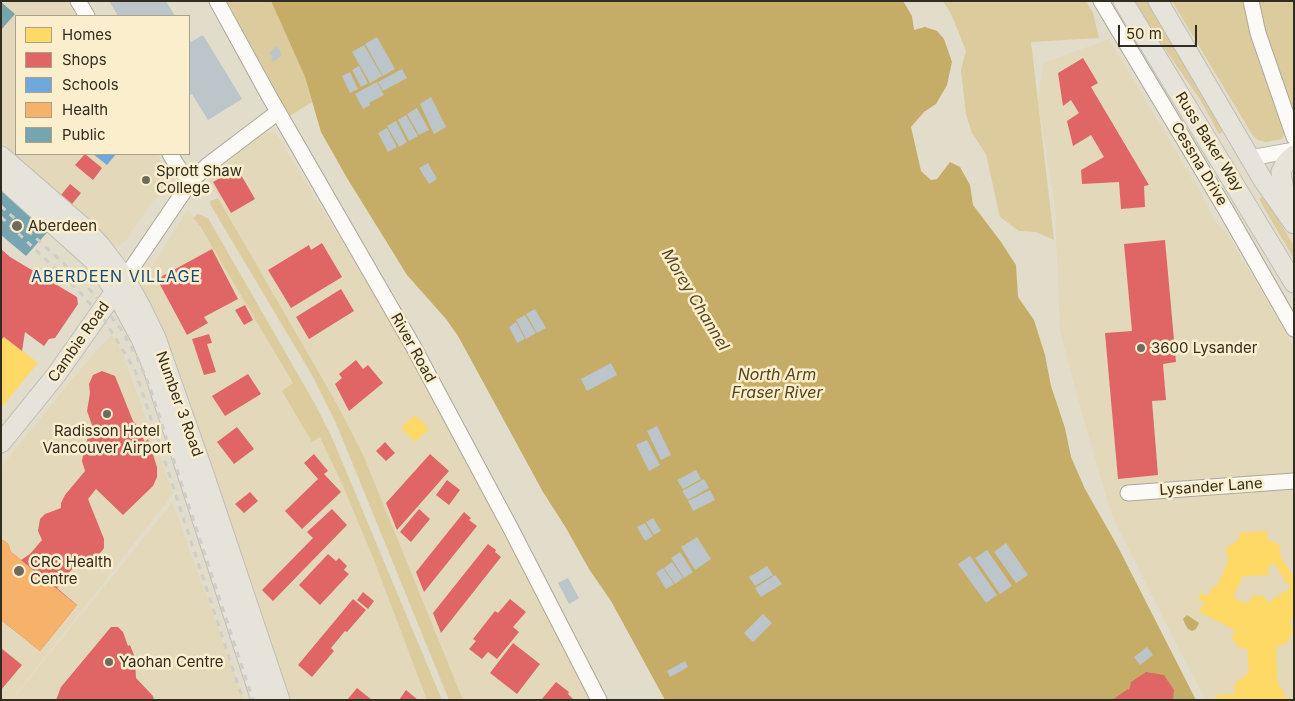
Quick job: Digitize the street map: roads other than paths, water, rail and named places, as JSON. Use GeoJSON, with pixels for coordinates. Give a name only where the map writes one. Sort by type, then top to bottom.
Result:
{"type":"FeatureCollection","features":[{"type":"Feature","properties":{"kind":"main road","name":"Russ Baker Way"},"geometry":{"type":"LineString","coordinates":[[1123,1],[1294,283]]}},
{"type":"Feature","properties":{"kind":"main road","name":"Russ Baker Way"},"geometry":{"type":"LineString","coordinates":[[1158,1],[1263,180],[1291,219]]}},
{"type":"Feature","properties":{"kind":"main road"},"geometry":{"type":"LineString","coordinates":[[1150,44],[1177,75],[1223,148],[1230,153],[1250,158],[1247,182],[1260,225]]}},
{"type":"Feature","properties":{"kind":"main road"},"geometry":{"type":"LineString","coordinates":[[1291,219],[1281,172],[1285,164],[1294,155]]}},
{"type":"Feature","properties":{"kind":"main road","name":"Number 3 Road"},"geometry":{"type":"LineString","coordinates":[[1,156],[85,229],[108,254],[151,363],[254,650],[280,700]]}},
{"type":"Feature","properties":{"kind":"main road","name":"Number 3 Road"},"geometry":{"type":"LineString","coordinates":[[1,177],[120,284]]}},
{"type":"Feature","properties":{"kind":"main road","name":"Cambie Road"},"geometry":{"type":"LineString","coordinates":[[1,442],[56,375],[120,284]]}},
{"type":"Feature","properties":{"kind":"main road","name":"Number 3 Road"},"geometry":{"type":"LineString","coordinates":[[254,650],[261,700]]}},
{"type":"Feature","properties":{"kind":"street"},"geometry":{"type":"LineString","coordinates":[[78,1],[87,15]]}},
{"type":"Feature","properties":{"kind":"street","name":"River Road"},"geometry":{"type":"LineString","coordinates":[[217,1],[278,112],[412,345],[511,529],[599,700]]}},
{"type":"Feature","properties":{"kind":"street","name":"Cessna Drive"},"geometry":{"type":"LineString","coordinates":[[1101,1],[1294,328]]}},
{"type":"Feature","properties":{"kind":"street"},"geometry":{"type":"LineString","coordinates":[[1251,1],[1258,33],[1294,136]]}},
{"type":"Feature","properties":{"kind":"street","name":"Cambie Road"},"geometry":{"type":"LineString","coordinates":[[120,284],[185,176],[208,165],[278,112]]}},
{"type":"Feature","properties":{"kind":"street"},"geometry":{"type":"LineString","coordinates":[[1250,158],[1294,150]]}},
{"type":"Feature","properties":{"kind":"street"},"geometry":{"type":"LineString","coordinates":[[171,155],[185,176]]}},
{"type":"Feature","properties":{"kind":"street","name":"Lysander Lane"},"geometry":{"type":"LineString","coordinates":[[1128,493],[1294,481]]}},
{"type":"Feature","properties":{"kind":"water","name":"North Arm Fraser River"},"geometry":{"type":"Polygon","coordinates":[[[271,1],[903,1],[912,16],[914,30],[925,27],[937,31],[944,39],[952,62],[947,85],[936,104],[924,112],[911,127],[921,171],[931,180],[937,179],[950,162],[960,167],[970,185],[973,205],[1016,265],[1018,297],[1034,320],[1045,355],[1051,386],[1065,428],[1071,457],[1085,489],[1118,547],[1196,700],[665,700],[611,601],[589,569],[543,492],[458,336],[446,319],[407,275],[321,132],[305,77],[271,1]]]}},
{"type":"Feature","properties":{"kind":"water"},"geometry":{"type":"Polygon","coordinates":[[[1187,615],[1199,623],[1196,629],[1192,631],[1188,629],[1183,619],[1187,615]]]}},
{"type":"Feature","properties":{"kind":"railway"},"geometry":{"type":"LineString","coordinates":[[1,206],[73,272],[93,293],[120,328],[137,357],[149,385],[253,700]]}},
{"type":"Feature","properties":{"kind":"railway"},"geometry":{"type":"LineString","coordinates":[[1,217],[78,290],[105,321],[135,370],[243,700]]}},
{"type":"Feature","properties":{"kind":"place","name":"Sprott Shaw College"},"geometry":{"type":"Point","coordinates":[146,180]}},
{"type":"Feature","properties":{"kind":"place","name":"Aberdeen"},"geometry":{"type":"Point","coordinates":[17,226]}},
{"type":"Feature","properties":{"kind":"place","name":"3600 Lysander"},"geometry":{"type":"Point","coordinates":[1141,348]}},
{"type":"Feature","properties":{"kind":"place","name":"Radisson Hotel Vancouver Airport"},"geometry":{"type":"Point","coordinates":[107,414]}},
{"type":"Feature","properties":{"kind":"place","name":"CRC Health Centre"},"geometry":{"type":"Point","coordinates":[19,571]}},
{"type":"Feature","properties":{"kind":"place","name":"Yaohan Centre"},"geometry":{"type":"Point","coordinates":[109,662]}},
{"type":"Feature","properties":{"kind":"district","name":"ABERDEEN VILLAGE"},"geometry":{"type":"Point","coordinates":[116,277]}},
{"type":"Feature","properties":{"kind":"water label","name":"Morey Channel"},"geometry":{"type":"Point","coordinates":[695,300]}}]}
